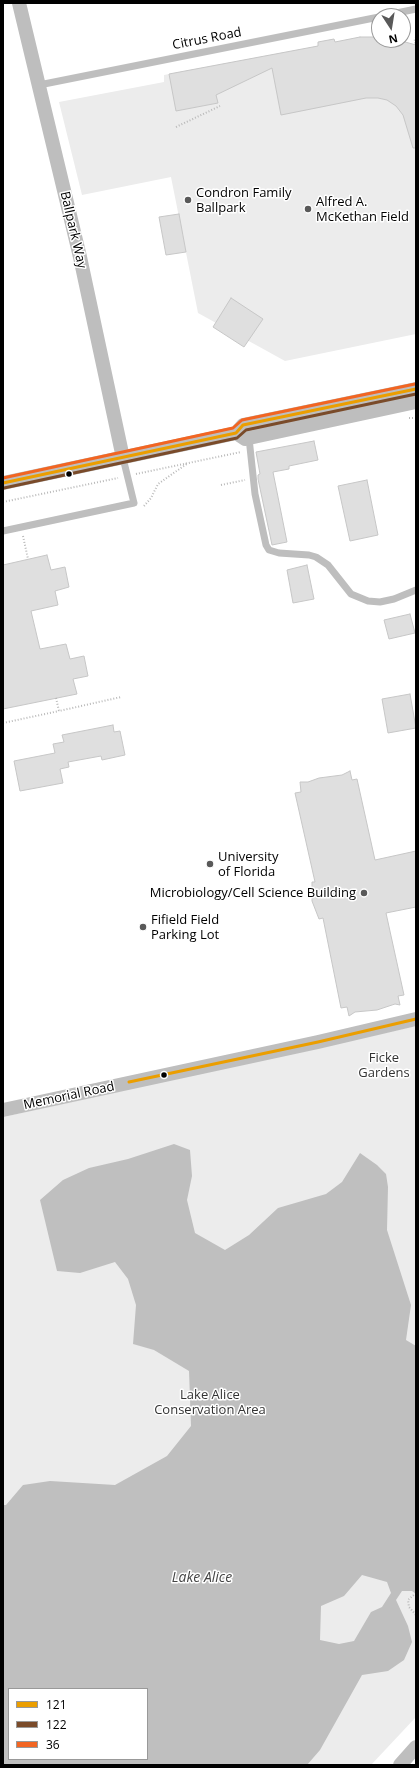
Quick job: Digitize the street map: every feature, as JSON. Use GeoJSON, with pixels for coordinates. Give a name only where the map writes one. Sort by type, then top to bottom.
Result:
{"type":"FeatureCollection","features":[{"type":"Feature","properties":{"kind":"street","name":"Ballpark Way"},"geometry":{"type":"LineString","coordinates":[[19,3],[80,257],[123,458]]}},
{"type":"Feature","properties":{"kind":"street"},"geometry":{"type":"LineString","coordinates":[[242,436],[243,425],[416,388]]}},
{"type":"Feature","properties":{"kind":"street"},"geometry":{"type":"LineString","coordinates":[[3,483],[123,458],[416,402]]}},
{"type":"Feature","properties":{"kind":"street","name":"Memorial Road"},"geometry":{"type":"LineString","coordinates":[[3,1110],[416,1019]]}},
{"type":"Feature","properties":{"kind":"street"},"geometry":{"type":"LineString","coordinates":[[400,1765],[416,1747]]}},
{"type":"Feature","properties":{"kind":"lane","name":"Citrus Road"},"geometry":{"type":"LineString","coordinates":[[39,85],[371,18]]}},
{"type":"Feature","properties":{"kind":"lane"},"geometry":{"type":"LineString","coordinates":[[242,436],[266,545],[269,550],[279,554],[309,555],[316,557],[328,565],[348,591],[359,599],[368,602],[380,602],[394,599],[416,590]]}},
{"type":"Feature","properties":{"kind":"lane"},"geometry":{"type":"LineString","coordinates":[[3,531],[134,503],[123,458]]}},
{"type":"Feature","properties":{"kind":"path"},"geometry":{"type":"LineString","coordinates":[[416,37],[414,42],[416,43]]}},
{"type":"Feature","properties":{"kind":"path"},"geometry":{"type":"LineString","coordinates":[[176,126],[220,106]]}},
{"type":"Feature","properties":{"kind":"path"},"geometry":{"type":"LineString","coordinates":[[140,468],[140,473],[242,452]]}},
{"type":"Feature","properties":{"kind":"path"},"geometry":{"type":"LineString","coordinates":[[141,508],[151,498],[158,484],[189,462]]}},
{"type":"Feature","properties":{"kind":"path"},"geometry":{"type":"LineString","coordinates":[[3,502],[114,478]]}},
{"type":"Feature","properties":{"kind":"path"},"geometry":{"type":"LineString","coordinates":[[221,485],[250,479]]}},
{"type":"Feature","properties":{"kind":"path"},"geometry":{"type":"LineString","coordinates":[[23,535],[28,559]]}},
{"type":"Feature","properties":{"kind":"path"},"geometry":{"type":"LineString","coordinates":[[56,698],[59,711]]}},
{"type":"Feature","properties":{"kind":"path"},"geometry":{"type":"LineString","coordinates":[[3,723],[121,698]]}},
{"type":"Feature","properties":{"kind":"path"},"geometry":{"type":"LineString","coordinates":[[416,1593],[408,1600],[409,1607],[416,1615]]}},
{"type":"Feature","properties":{"kind":"green space"},"geometry":{"type":"Polygon","coordinates":[[[360,37],[371,37],[371,48],[411,48],[411,45],[416,46],[416,334],[285,361],[198,313],[171,177],[82,195],[59,102],[164,82],[164,75],[318,46],[318,42],[334,39],[335,42],[360,37]]]}},
{"type":"Feature","properties":{"kind":"green space","name":"Lake Alice"},"geometry":{"type":"Polygon","coordinates":[[[416,1026],[416,1717],[371,1765],[3,1765],[3,1117],[416,1026]]]}},
{"type":"Feature","properties":{"kind":"water","name":"Lake Alice"},"geometry":{"type":"Polygon","coordinates":[[[174,1144],[190,1150],[192,1176],[187,1200],[195,1233],[225,1250],[249,1235],[278,1208],[326,1194],[342,1182],[360,1153],[377,1165],[386,1174],[388,1187],[387,1230],[411,1305],[406,1340],[416,1346],[416,1594],[412,1591],[402,1591],[396,1600],[408,1626],[412,1642],[404,1660],[388,1671],[362,1675],[320,1750],[307,1765],[3,1765],[3,1505],[6,1505],[23,1485],[50,1481],[115,1485],[167,1456],[191,1426],[189,1371],[154,1350],[133,1344],[136,1305],[128,1279],[115,1262],[80,1273],[57,1271],[40,1200],[63,1180],[89,1168],[128,1159],[174,1144]],[[362,1575],[344,1596],[321,1606],[320,1640],[339,1644],[354,1641],[371,1612],[382,1607],[391,1593],[387,1582],[362,1575]]]}},
{"type":"Feature","properties":{"kind":"building"},"geometry":{"type":"Polygon","coordinates":[[[360,37],[371,37],[371,48],[411,48],[411,44],[416,45],[416,148],[413,148],[403,115],[396,106],[387,100],[366,98],[281,115],[272,68],[216,95],[218,103],[176,111],[169,74],[318,46],[318,42],[334,39],[335,42],[360,37]]]}},
{"type":"Feature","properties":{"kind":"building"},"geometry":{"type":"Polygon","coordinates":[[[179,214],[186,252],[166,255],[159,217],[179,214]]]}},
{"type":"Feature","properties":{"kind":"building"},"geometry":{"type":"Polygon","coordinates":[[[231,298],[263,319],[244,347],[213,327],[231,298]]]}},
{"type":"Feature","properties":{"kind":"building"},"geometry":{"type":"Polygon","coordinates":[[[314,441],[318,460],[289,466],[289,469],[273,472],[287,542],[272,545],[258,479],[258,475],[260,474],[256,452],[314,441]]]}},
{"type":"Feature","properties":{"kind":"building"},"geometry":{"type":"Polygon","coordinates":[[[367,480],[378,535],[350,541],[338,486],[367,480]]]}},
{"type":"Feature","properties":{"kind":"building"},"geometry":{"type":"Polygon","coordinates":[[[47,555],[51,570],[65,567],[69,587],[55,591],[58,605],[31,611],[40,649],[66,644],[70,659],[84,656],[88,676],[73,679],[77,694],[3,709],[3,565],[47,555]]]}},
{"type":"Feature","properties":{"kind":"building"},"geometry":{"type":"Polygon","coordinates":[[[307,565],[314,599],[293,603],[287,570],[307,565]]]}},
{"type":"Feature","properties":{"kind":"building"},"geometry":{"type":"Polygon","coordinates":[[[410,614],[415,633],[389,639],[384,620],[410,614]]]}},
{"type":"Feature","properties":{"kind":"building"},"geometry":{"type":"Polygon","coordinates":[[[410,694],[416,728],[388,733],[382,699],[410,694]]]}},
{"type":"Feature","properties":{"kind":"building"},"geometry":{"type":"Polygon","coordinates":[[[113,725],[114,732],[120,731],[125,755],[102,760],[101,756],[68,762],[69,767],[60,769],[63,783],[20,791],[14,761],[55,753],[53,744],[64,742],[62,735],[113,725]]]}},
{"type":"Feature","properties":{"kind":"building","name":"Microbiology/Cell Science Building"},"geometry":{"type":"Polygon","coordinates":[[[350,771],[352,780],[357,779],[375,860],[416,851],[416,907],[386,913],[404,995],[398,996],[400,1005],[395,1004],[377,1010],[355,1012],[349,1016],[347,1007],[341,1008],[323,918],[319,919],[312,901],[312,882],[315,882],[295,793],[301,792],[300,782],[308,782],[319,778],[342,775],[350,771]]]}},
{"type":"Feature","properties":{"kind":"transit line","name":"36"},"geometry":{"type":"LineString","coordinates":[[3,478],[233,428],[242,420],[415,384]]}},
{"type":"Feature","properties":{"kind":"transit line","name":"121"},"geometry":{"type":"LineString","coordinates":[[3,483],[236,433],[243,425],[416,389]]}},
{"type":"Feature","properties":{"kind":"transit line","name":"122"},"geometry":{"type":"LineString","coordinates":[[4,488],[237,438],[246,430],[416,394]]}},
{"type":"Feature","properties":{"kind":"transit line","name":"121"},"geometry":{"type":"LineString","coordinates":[[129,1082],[318,1042],[416,1019]]}},
{"type":"Feature","properties":{"kind":"place","name":"Condron Family Ballpark"},"geometry":{"type":"Point","coordinates":[188,200]}},
{"type":"Feature","properties":{"kind":"place","name":"Alfred A. McKethan Field"},"geometry":{"type":"Point","coordinates":[308,209]}},
{"type":"Feature","properties":{"kind":"place","name":"University of Florida"},"geometry":{"type":"Point","coordinates":[210,864]}},
{"type":"Feature","properties":{"kind":"place","name":"Microbiology/Cell Science Building"},"geometry":{"type":"Point","coordinates":[364,893]}},
{"type":"Feature","properties":{"kind":"place","name":"Fifield Field Parking Lot"},"geometry":{"type":"Point","coordinates":[143,927]}},
{"type":"Feature","properties":{"kind":"park label","name":"Ficke Gardens"},"geometry":{"type":"Point","coordinates":[384,1066]}},
{"type":"Feature","properties":{"kind":"park label","name":"Lake Alice Conservation Area"},"geometry":{"type":"Point","coordinates":[210,1402]}}]}
